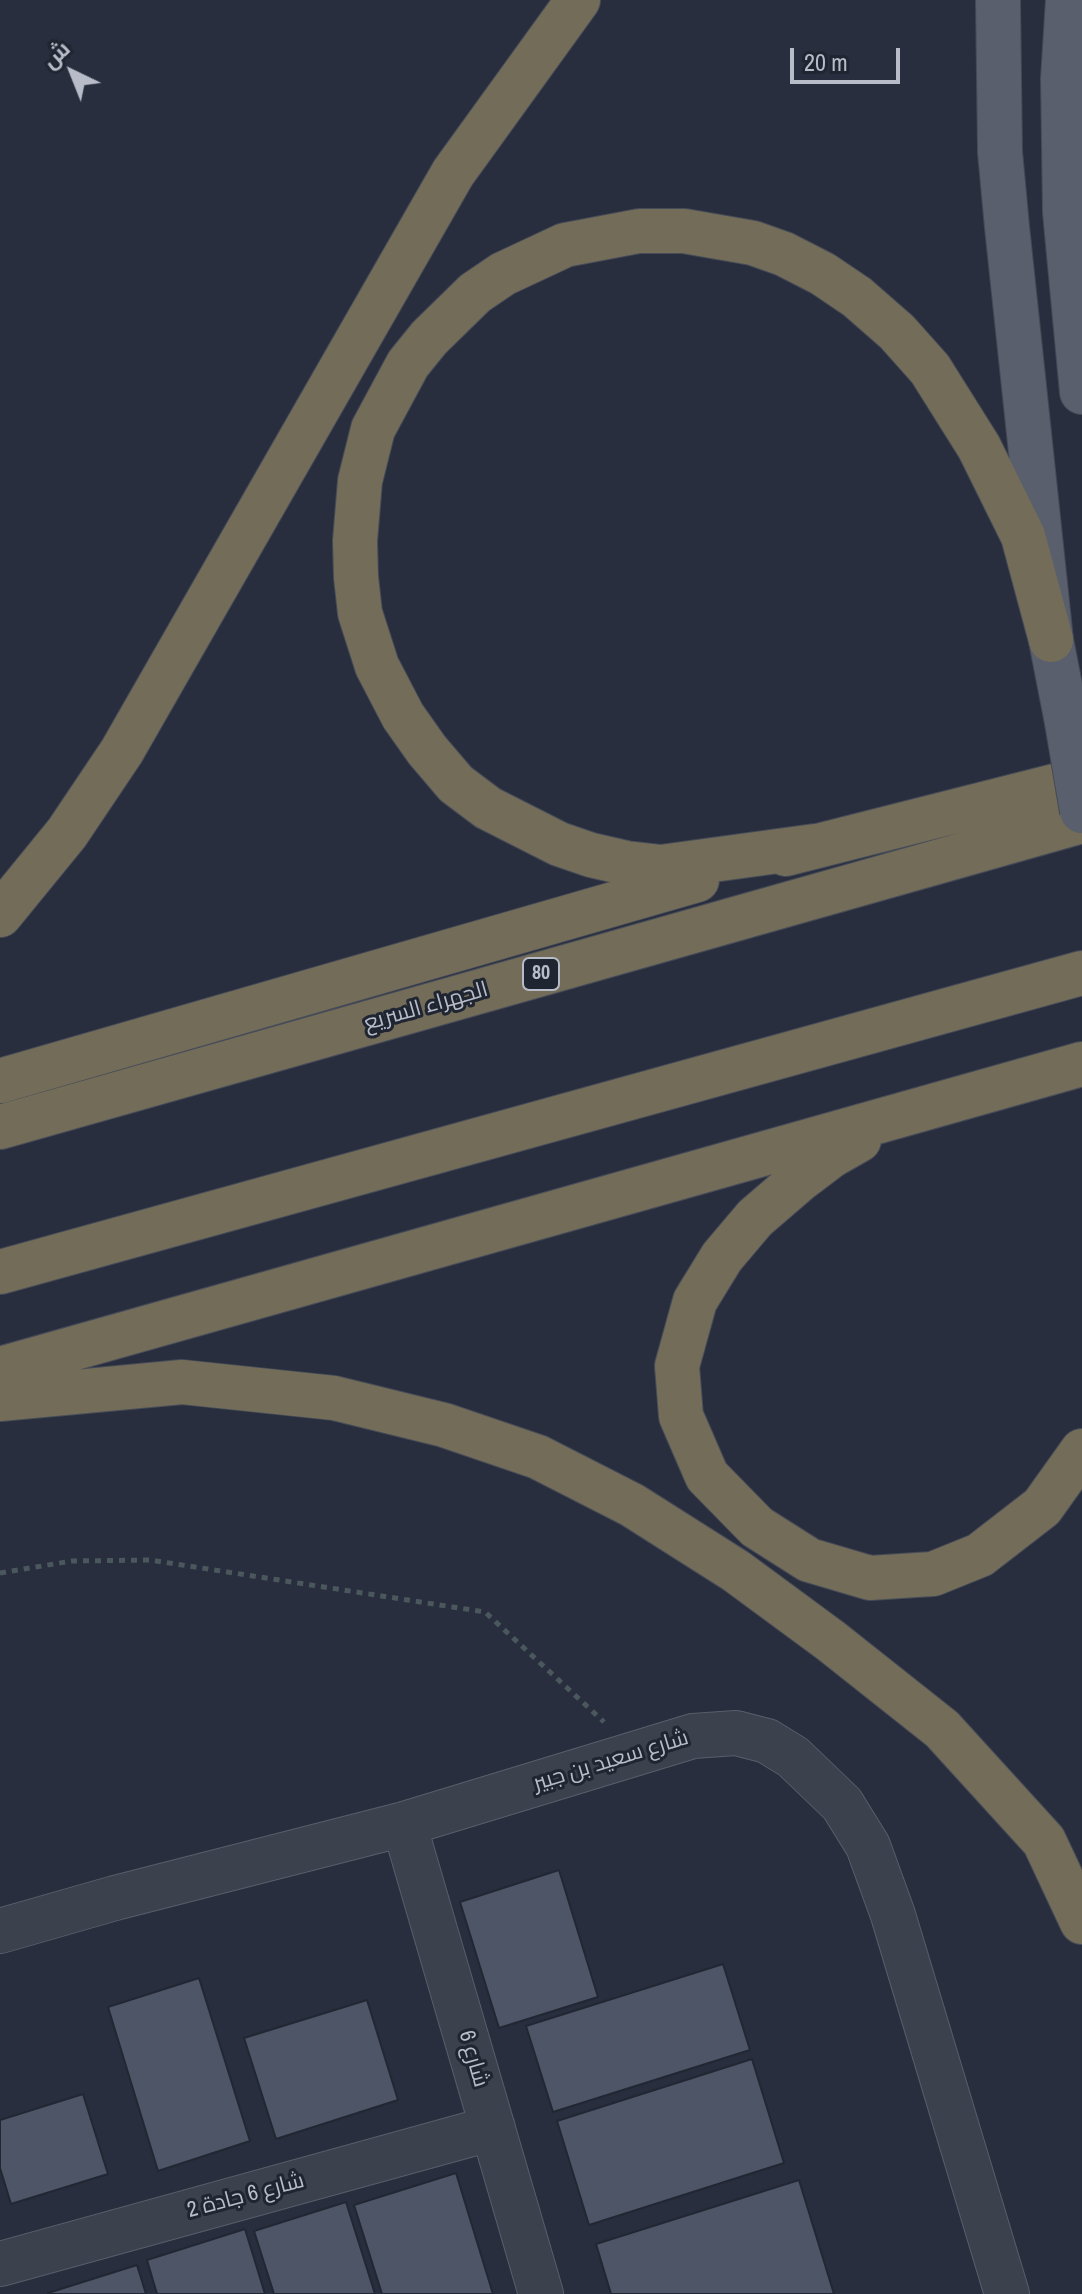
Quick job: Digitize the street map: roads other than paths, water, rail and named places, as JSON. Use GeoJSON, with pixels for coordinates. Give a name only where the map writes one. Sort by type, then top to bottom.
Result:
{"type":"FeatureCollection","features":[{"type":"Feature","properties":{"kind":"highway"},"geometry":{"type":"LineString","coordinates":[[0,915],[67,833],[122,751],[453,173],[578,0]]}},
{"type":"Feature","properties":{"kind":"highway"},"geometry":{"type":"LineString","coordinates":[[815,846],[661,867],[626,863],[580,851],[522,827],[488,808],[456,784],[403,716],[377,666],[360,613],[355,541],[360,481],[373,429],[392,391],[429,338],[475,293],[512,269],[565,245],[639,231],[684,231],[753,243],[784,254],[823,274],[857,297],[897,332],[930,369],[971,434],[1023,536],[1051,640]]}},
{"type":"Feature","properties":{"kind":"highway"},"geometry":{"type":"LineString","coordinates":[[0,1081],[815,846],[1082,779]]}},
{"type":"Feature","properties":{"kind":"highway","name":"الجهراء السريع"},"geometry":{"type":"LineString","coordinates":[[0,1127],[1082,821]]}},
{"type":"Feature","properties":{"kind":"highway"},"geometry":{"type":"LineString","coordinates":[[0,1272],[1082,973]]}},
{"type":"Feature","properties":{"kind":"highway"},"geometry":{"type":"LineString","coordinates":[[0,1369],[1082,1064]]}},
{"type":"Feature","properties":{"kind":"highway"},"geometry":{"type":"LineString","coordinates":[[900,1115],[831,1156],[755,1218],[722,1257],[695,1301],[677,1366],[681,1416],[707,1476],[757,1527],[809,1560],[870,1578],[933,1574],[980,1555],[1042,1507],[1082,1451]]}},
{"type":"Feature","properties":{"kind":"highway"},"geometry":{"type":"LineString","coordinates":[[0,1399],[182,1382],[334,1398],[444,1425],[538,1457],[632,1505],[736,1571],[942,1729],[1044,1841],[1082,1922]]}},
{"type":"Feature","properties":{"kind":"main road"},"geometry":{"type":"LineString","coordinates":[[998,0],[1000,152],[1051,640],[1082,811]]}},
{"type":"Feature","properties":{"kind":"main road"},"geometry":{"type":"LineString","coordinates":[[1068,0],[1063,79],[1065,212],[1082,392]]}},
{"type":"Feature","properties":{"kind":"street","name":"شارع سعيد بن جبير"},"geometry":{"type":"LineString","coordinates":[[0,1931],[115,1898],[404,1824],[693,1736],[736,1733],[767,1741],[793,1757],[842,1804],[868,1846],[893,1915],[1007,2294]]}},
{"type":"Feature","properties":{"kind":"street","name":"شارع 6"},"geometry":{"type":"LineString","coordinates":[[404,1824],[541,2294]]}},
{"type":"Feature","properties":{"kind":"street","name":"شارع 6 جادة 2"},"geometry":{"type":"LineString","coordinates":[[0,2264],[493,2128]]}}]}
